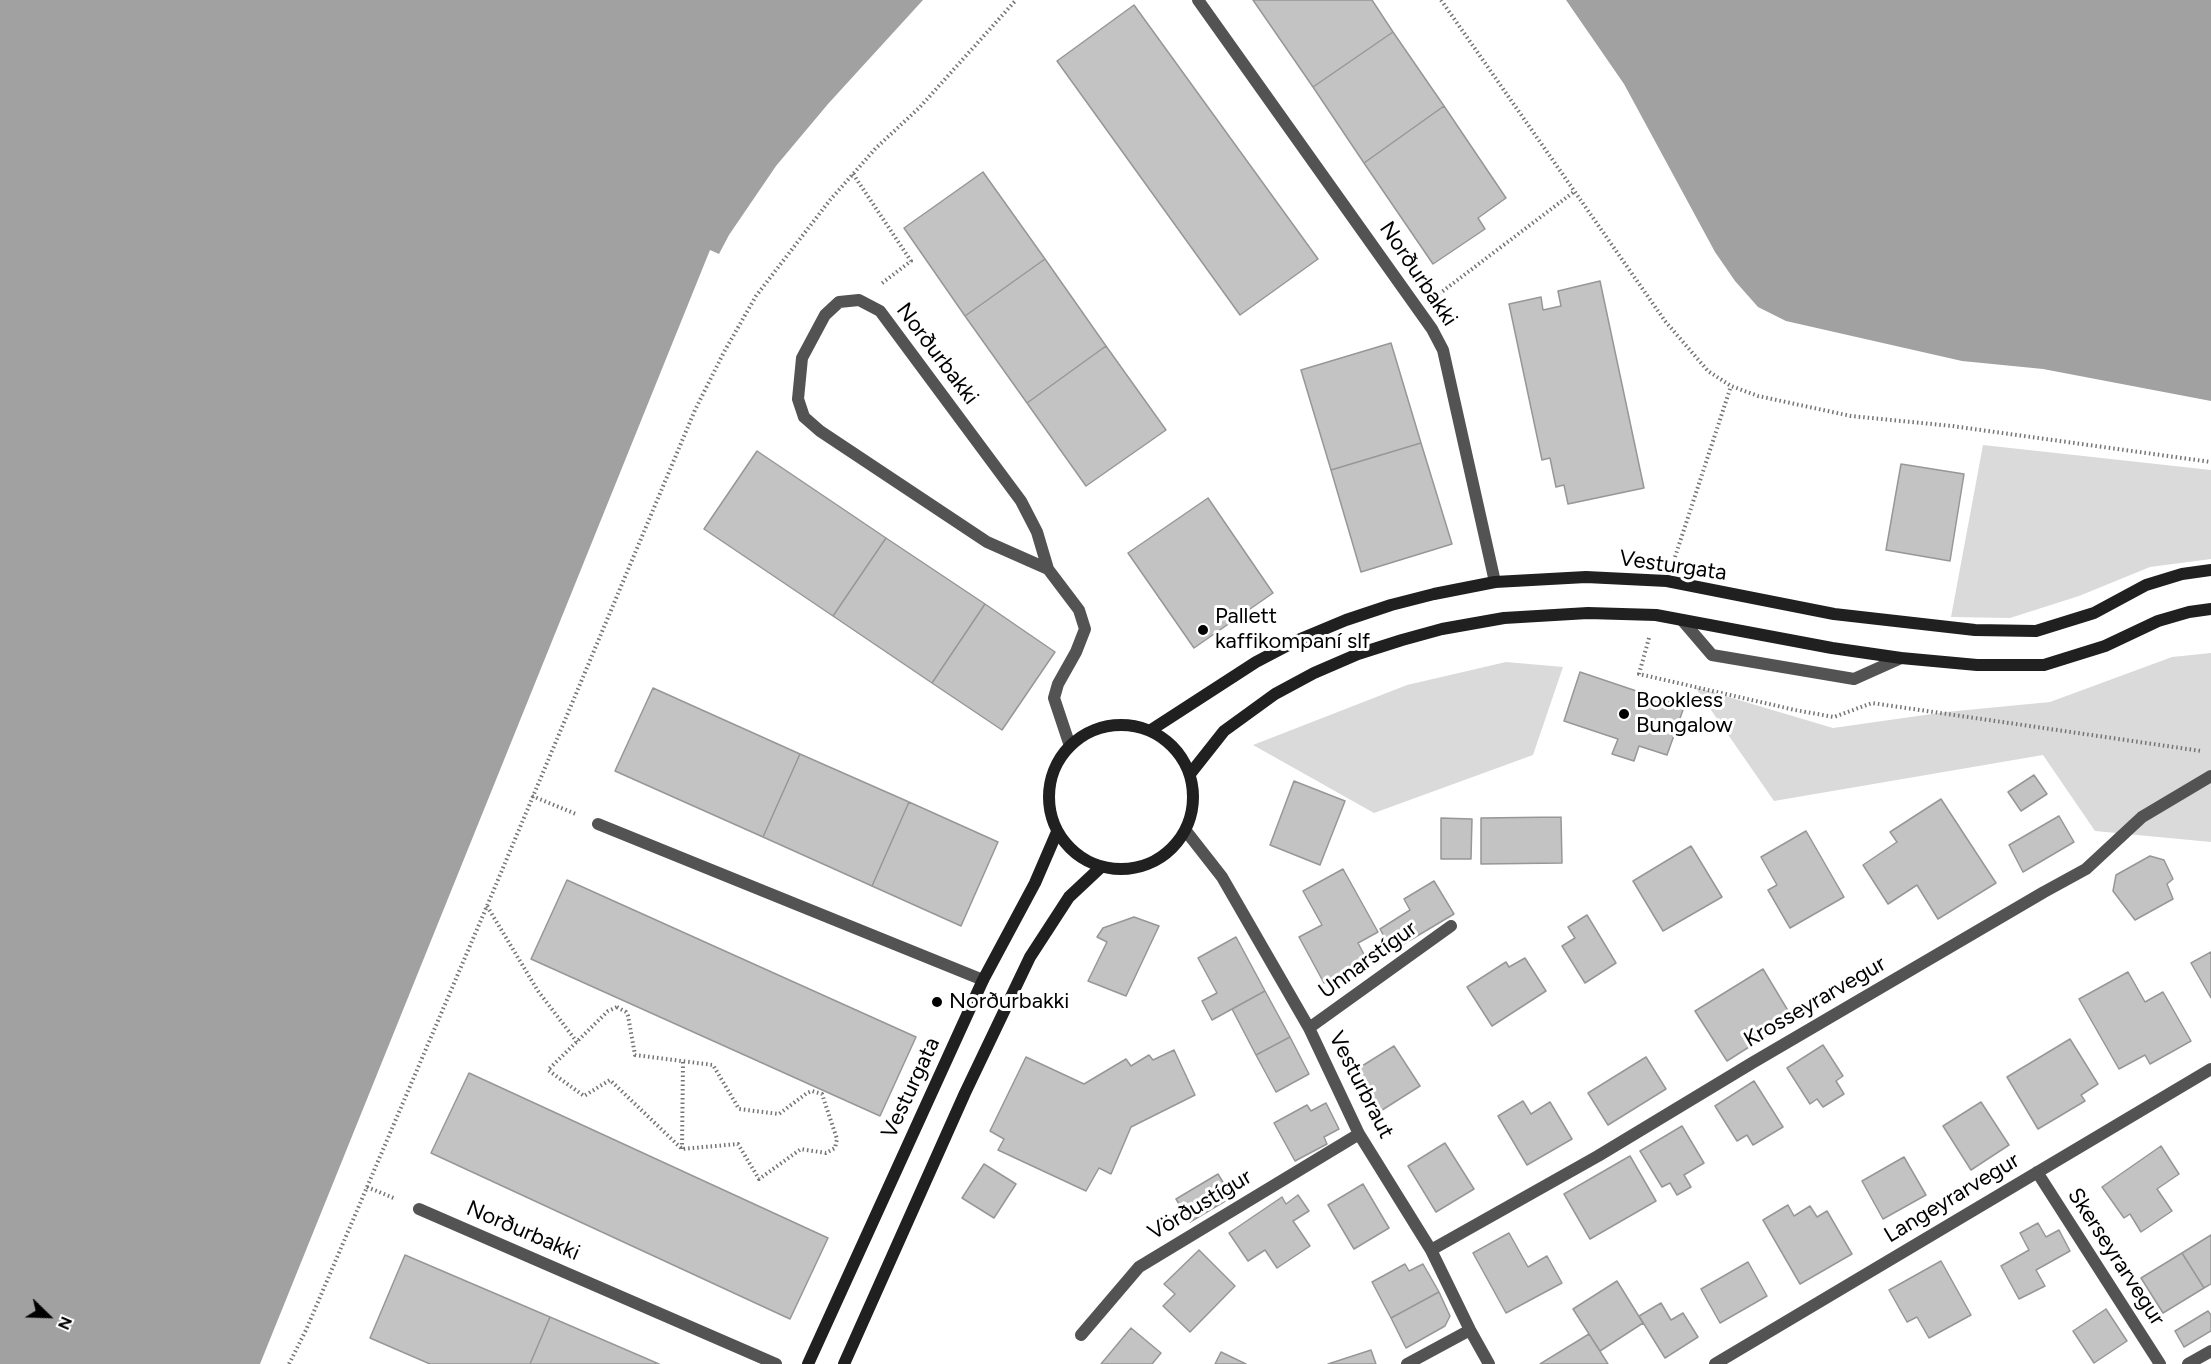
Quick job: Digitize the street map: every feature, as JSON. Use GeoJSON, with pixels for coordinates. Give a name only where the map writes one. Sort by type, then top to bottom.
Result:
{"type":"FeatureCollection","features":[{"type":"Feature","properties":{"kind":"main road","name":"Vesturgata"},"geometry":{"type":"LineString","coordinates":[[1151,730],[1256,663],[1298,640],[1346,620],[1392,605],[1495,582],[1586,577],[1667,582],[1858,617],[1976,630],[2036,631],[2094,613],[2146,585],[2182,574],[2211,570]]}},
{"type":"Feature","properties":{"kind":"main road"},"geometry":{"type":"LineString","coordinates":[[1190,774],[1224,731],[1275,694],[1314,673],[1358,654],[1402,640],[1442,629],[1504,618],[1599,613],[1656,615],[1832,648],[1901,658],[1977,665],[2044,665],[2105,646],[2158,621],[2189,612],[2211,609]]}},
{"type":"Feature","properties":{"kind":"main road"},"geometry":{"type":"LineString","coordinates":[[1108,725],[1130,725],[1151,730],[1176,748],[1190,774],[1194,793],[1192,813],[1186,831],[1171,851],[1150,864],[1126,870],[1101,867],[1076,854],[1057,832],[1050,812],[1049,786],[1060,758],[1070,746],[1087,733],[1108,725]]}},
{"type":"Feature","properties":{"kind":"main road","name":"Vesturgata"},"geometry":{"type":"LineString","coordinates":[[808,1364],[983,980],[1035,883],[1057,832]]}},
{"type":"Feature","properties":{"kind":"main road"},"geometry":{"type":"LineString","coordinates":[[843,1364],[965,1093],[1030,957],[1069,897],[1101,867]]}},
{"type":"Feature","properties":{"kind":"street","name":"Norðurbakki"},"geometry":{"type":"LineString","coordinates":[[1198,0],[1419,310],[1443,350],[1495,582]]}},
{"type":"Feature","properties":{"kind":"street","name":"Norðurbakki"},"geometry":{"type":"LineString","coordinates":[[1048,569],[987,542],[820,431],[804,417],[798,399],[802,358],[825,315],[839,302],[860,300],[880,311],[1021,501],[1037,532],[1048,569],[1079,610],[1085,629],[1076,652],[1058,684],[1054,698],[1070,746]]}},
{"type":"Feature","properties":{"kind":"street"},"geometry":{"type":"LineString","coordinates":[[1682,620],[1712,655],[1854,679],[1901,658]]}},
{"type":"Feature","properties":{"kind":"street","name":"Krosseyrarvegur"},"geometry":{"type":"LineString","coordinates":[[1431,1250],[1598,1156],[1752,1063],[2086,869],[2142,817],[2211,776]]}},
{"type":"Feature","properties":{"kind":"street"},"geometry":{"type":"LineString","coordinates":[[598,824],[983,980]]}},
{"type":"Feature","properties":{"kind":"street","name":"Vesturbraut"},"geometry":{"type":"LineString","coordinates":[[1186,831],[1222,877],[1309,1028],[1359,1134],[1431,1250],[1489,1364]]}},
{"type":"Feature","properties":{"kind":"street","name":"Unnarstígur"},"geometry":{"type":"LineString","coordinates":[[1309,1028],[1451,926]]}},
{"type":"Feature","properties":{"kind":"street","name":"Langeyrarvegur"},"geometry":{"type":"LineString","coordinates":[[1715,1364],[2211,1069]]}},
{"type":"Feature","properties":{"kind":"street","name":"Vörðustígur"},"geometry":{"type":"LineString","coordinates":[[1081,1335],[1139,1266],[1359,1134]]}},
{"type":"Feature","properties":{"kind":"street","name":"Skerseyrarvegur"},"geometry":{"type":"LineString","coordinates":[[2037,1172],[2160,1364]]}},
{"type":"Feature","properties":{"kind":"street","name":"Norðurbakki"},"geometry":{"type":"LineString","coordinates":[[419,1209],[777,1364]]}},
{"type":"Feature","properties":{"kind":"street"},"geometry":{"type":"LineString","coordinates":[[1407,1364],[1470,1330]]}},
{"type":"Feature","properties":{"kind":"street"},"geometry":{"type":"LineString","coordinates":[[2188,1364],[2211,1351]]}},
{"type":"Feature","properties":{"kind":"path"},"geometry":{"type":"LineString","coordinates":[[289,1364],[306,1330],[487,906],[695,410],[724,352],[763,287],[801,236],[876,148],[920,106],[1016,0]]}},
{"type":"Feature","properties":{"kind":"path"},"geometry":{"type":"LineString","coordinates":[[1441,0],[1665,321],[1708,371],[1731,386],[1758,396],[1851,416],[1952,426],[2211,462]]}},
{"type":"Feature","properties":{"kind":"path"},"geometry":{"type":"LineString","coordinates":[[853,174],[911,261],[860,300]]}},
{"type":"Feature","properties":{"kind":"path"},"geometry":{"type":"LineString","coordinates":[[1419,310],[1575,191]]}},
{"type":"Feature","properties":{"kind":"path"},"geometry":{"type":"LineString","coordinates":[[532,795],[598,824]]}},
{"type":"Feature","properties":{"kind":"path"},"geometry":{"type":"LineString","coordinates":[[487,906],[538,991],[577,1042]]}},
{"type":"Feature","properties":{"kind":"path"},"geometry":{"type":"LineString","coordinates":[[616,1007],[626,1011],[628,1016],[635,1055],[683,1061],[713,1065],[739,1109],[779,1114],[807,1093],[817,1091],[825,1099],[837,1144],[831,1152],[826,1153],[801,1149],[759,1179],[738,1144],[682,1149],[610,1080],[584,1096],[548,1070],[608,1011],[616,1007]]}},
{"type":"Feature","properties":{"kind":"path"},"geometry":{"type":"LineString","coordinates":[[682,1149],[683,1061]]}},
{"type":"Feature","properties":{"kind":"path"},"geometry":{"type":"LineString","coordinates":[[367,1187],[419,1209]]}},
{"type":"Feature","properties":{"kind":"shaded area"},"geometry":{"type":"Polygon","coordinates":[[[0,0],[923,0],[828,104],[776,166],[729,235],[719,254],[710,250],[260,1364],[0,1364],[0,0]]]}},
{"type":"Feature","properties":{"kind":"shaded area"},"geometry":{"type":"Polygon","coordinates":[[[1566,0],[2211,0],[2211,401],[2043,369],[1962,361],[1786,321],[1758,307],[1735,281],[1715,252],[1624,84],[1566,0]]]}},
{"type":"Feature","properties":{"kind":"shaded area"},"geometry":{"type":"Polygon","coordinates":[[[1983,445],[2211,470],[2211,559],[2150,567],[2079,596],[2010,618],[1951,617],[1983,445]]]}},
{"type":"Feature","properties":{"kind":"shaded area"},"geometry":{"type":"Polygon","coordinates":[[[2211,653],[2211,842],[2095,831],[2043,755],[1774,801],[1695,687],[1833,728],[1946,712],[2050,702],[2172,657],[2211,653]]]}},
{"type":"Feature","properties":{"kind":"shaded area"},"geometry":{"type":"Polygon","coordinates":[[[1506,662],[1563,667],[1533,755],[1374,813],[1253,745],[1407,685],[1506,662]]]}},
{"type":"Feature","properties":{"kind":"building"},"geometry":{"type":"Polygon","coordinates":[[[1253,0],[1372,0],[1393,32],[1313,87],[1253,0]]]}},
{"type":"Feature","properties":{"kind":"building"},"geometry":{"type":"Polygon","coordinates":[[[1134,5],[1318,259],[1240,315],[1057,61],[1134,5]]]}},
{"type":"Feature","properties":{"kind":"building"},"geometry":{"type":"Polygon","coordinates":[[[1393,32],[1444,106],[1364,163],[1313,87],[1393,32]]]}},
{"type":"Feature","properties":{"kind":"building"},"geometry":{"type":"Polygon","coordinates":[[[1444,106],[1506,198],[1478,218],[1485,229],[1433,264],[1364,163],[1444,106]]]}},
{"type":"Feature","properties":{"kind":"building"},"geometry":{"type":"Polygon","coordinates":[[[983,172],[1045,259],[965,316],[904,228],[983,172]]]}},
{"type":"Feature","properties":{"kind":"building"},"geometry":{"type":"Polygon","coordinates":[[[1045,259],[1106,346],[1027,403],[965,316],[1045,259]]]}},
{"type":"Feature","properties":{"kind":"building"},"geometry":{"type":"Polygon","coordinates":[[[1600,281],[1644,488],[1568,504],[1564,485],[1556,487],[1550,458],[1542,460],[1509,304],[1541,297],[1543,310],[1561,306],[1558,291],[1600,281]]]}},
{"type":"Feature","properties":{"kind":"building"},"geometry":{"type":"Polygon","coordinates":[[[1391,343],[1421,443],[1331,470],[1301,370],[1391,343]]]}},
{"type":"Feature","properties":{"kind":"building"},"geometry":{"type":"Polygon","coordinates":[[[1106,346],[1166,430],[1086,486],[1027,403],[1106,346]]]}},
{"type":"Feature","properties":{"kind":"building"},"geometry":{"type":"Polygon","coordinates":[[[1421,443],[1452,544],[1361,572],[1331,470],[1421,443]]]}},
{"type":"Feature","properties":{"kind":"building"},"geometry":{"type":"Polygon","coordinates":[[[757,451],[886,538],[833,616],[704,529],[757,451]]]}},
{"type":"Feature","properties":{"kind":"building"},"geometry":{"type":"Polygon","coordinates":[[[1901,464],[1964,474],[1950,561],[1886,550],[1901,464]]]}},
{"type":"Feature","properties":{"kind":"building"},"geometry":{"type":"Polygon","coordinates":[[[1208,498],[1273,593],[1194,648],[1128,553],[1208,498]]]}},
{"type":"Feature","properties":{"kind":"building"},"geometry":{"type":"Polygon","coordinates":[[[886,538],[985,604],[932,683],[833,616],[886,538]]]}},
{"type":"Feature","properties":{"kind":"building"},"geometry":{"type":"Polygon","coordinates":[[[985,604],[1055,652],[1002,730],[932,683],[985,604]]]}},
{"type":"Feature","properties":{"kind":"building","name":"Bookless Bungalow"},"geometry":{"type":"Polygon","coordinates":[[[1580,672],[1684,707],[1667,755],[1639,746],[1634,761],[1612,754],[1618,739],[1564,721],[1580,672]]]}},
{"type":"Feature","properties":{"kind":"building"},"geometry":{"type":"Polygon","coordinates":[[[653,688],[800,754],[763,837],[615,771],[653,688]]]}},
{"type":"Feature","properties":{"kind":"building"},"geometry":{"type":"Polygon","coordinates":[[[800,754],[909,802],[872,886],[763,837],[800,754]]]}},
{"type":"Feature","properties":{"kind":"building"},"geometry":{"type":"Polygon","coordinates":[[[2034,775],[2047,794],[2021,811],[2008,792],[2034,775]]]}},
{"type":"Feature","properties":{"kind":"building"},"geometry":{"type":"Polygon","coordinates":[[[1294,781],[1345,801],[1320,865],[1270,845],[1294,781]]]}},
{"type":"Feature","properties":{"kind":"building"},"geometry":{"type":"Polygon","coordinates":[[[1941,799],[1996,883],[1938,919],[1917,885],[1888,904],[1863,865],[1897,842],[1890,832],[1941,799]]]}},
{"type":"Feature","properties":{"kind":"building"},"geometry":{"type":"Polygon","coordinates":[[[909,802],[998,842],[961,926],[872,886],[909,802]]]}},
{"type":"Feature","properties":{"kind":"building"},"geometry":{"type":"Polygon","coordinates":[[[2059,816],[2074,842],[2023,872],[2009,845],[2059,816]]]}},
{"type":"Feature","properties":{"kind":"building"},"geometry":{"type":"Polygon","coordinates":[[[1561,817],[1562,863],[1481,864],[1481,818],[1561,817]]]}},
{"type":"Feature","properties":{"kind":"building"},"geometry":{"type":"Polygon","coordinates":[[[1441,818],[1472,819],[1471,859],[1441,859],[1441,818]]]}},
{"type":"Feature","properties":{"kind":"building"},"geometry":{"type":"Polygon","coordinates":[[[1806,831],[1844,897],[1790,928],[1768,890],[1777,885],[1761,857],[1806,831]]]}},
{"type":"Feature","properties":{"kind":"building"},"geometry":{"type":"Polygon","coordinates":[[[1691,846],[1722,897],[1663,931],[1633,881],[1691,846]]]}},
{"type":"Feature","properties":{"kind":"building"},"geometry":{"type":"Polygon","coordinates":[[[2150,856],[2164,860],[2173,879],[2167,884],[2173,899],[2135,920],[2113,891],[2116,875],[2150,856]]]}},
{"type":"Feature","properties":{"kind":"building"},"geometry":{"type":"Polygon","coordinates":[[[1343,869],[1378,932],[1358,943],[1367,960],[1324,983],[1299,937],[1322,925],[1303,891],[1343,869]]]}},
{"type":"Feature","properties":{"kind":"building"},"geometry":{"type":"Polygon","coordinates":[[[567,880],[916,1037],[880,1116],[531,959],[567,880]]]}},
{"type":"Feature","properties":{"kind":"building"},"geometry":{"type":"Polygon","coordinates":[[[1434,881],[1454,914],[1392,951],[1380,929],[1410,910],[1404,899],[1434,881]]]}},
{"type":"Feature","properties":{"kind":"building"},"geometry":{"type":"Polygon","coordinates":[[[1587,915],[1616,963],[1585,983],[1562,946],[1575,938],[1568,927],[1587,915]]]}},
{"type":"Feature","properties":{"kind":"building"},"geometry":{"type":"Polygon","coordinates":[[[1134,917],[1159,926],[1126,996],[1088,981],[1107,942],[1097,937],[1103,928],[1134,917]]]}},
{"type":"Feature","properties":{"kind":"building"},"geometry":{"type":"Polygon","coordinates":[[[1236,937],[1265,991],[1212,1020],[1202,1001],[1217,993],[1198,958],[1236,937]]]}},
{"type":"Feature","properties":{"kind":"building"},"geometry":{"type":"Polygon","coordinates":[[[2211,952],[2211,998],[2191,963],[2211,952]]]}},
{"type":"Feature","properties":{"kind":"building"},"geometry":{"type":"Polygon","coordinates":[[[1525,958],[1546,991],[1492,1026],[1467,987],[1506,962],[1509,967],[1525,958]]]}},
{"type":"Feature","properties":{"kind":"building"},"geometry":{"type":"Polygon","coordinates":[[[1763,969],[1793,1019],[1727,1061],[1695,1011],[1763,969]]]}},
{"type":"Feature","properties":{"kind":"building"},"geometry":{"type":"Polygon","coordinates":[[[2128,972],[2145,1002],[2163,992],[2191,1041],[2150,1064],[2145,1055],[2119,1069],[2079,999],[2128,972]]]}},
{"type":"Feature","properties":{"kind":"building"},"geometry":{"type":"Polygon","coordinates":[[[1265,991],[1290,1037],[1256,1055],[1232,1009],[1265,991]]]}},
{"type":"Feature","properties":{"kind":"building"},"geometry":{"type":"Polygon","coordinates":[[[1290,1037],[1309,1074],[1276,1092],[1256,1055],[1290,1037]]]}},
{"type":"Feature","properties":{"kind":"building"},"geometry":{"type":"Polygon","coordinates":[[[2070,1039],[2098,1084],[2081,1095],[2085,1101],[2038,1129],[2007,1077],[2070,1039]]]}},
{"type":"Feature","properties":{"kind":"building"},"geometry":{"type":"Polygon","coordinates":[[[1823,1045],[1843,1076],[1836,1081],[1844,1094],[1823,1107],[1817,1099],[1810,1104],[1787,1068],[1823,1045]]]}},
{"type":"Feature","properties":{"kind":"building"},"geometry":{"type":"Polygon","coordinates":[[[1394,1046],[1420,1086],[1379,1112],[1354,1071],[1394,1046]]]}},
{"type":"Feature","properties":{"kind":"building"},"geometry":{"type":"Polygon","coordinates":[[[1174,1050],[1195,1095],[1131,1127],[1111,1174],[1099,1168],[1086,1191],[998,1150],[1004,1139],[990,1131],[1026,1057],[1084,1084],[1126,1059],[1131,1066],[1149,1055],[1153,1060],[1174,1050]]]}},
{"type":"Feature","properties":{"kind":"building"},"geometry":{"type":"Polygon","coordinates":[[[1646,1057],[1666,1089],[1608,1125],[1588,1093],[1646,1057]]]}},
{"type":"Feature","properties":{"kind":"building"},"geometry":{"type":"Polygon","coordinates":[[[469,1073],[828,1238],[790,1319],[431,1153],[469,1073]]]}},
{"type":"Feature","properties":{"kind":"building"},"geometry":{"type":"Polygon","coordinates":[[[1754,1081],[1783,1127],[1753,1145],[1747,1135],[1737,1141],[1715,1106],[1754,1081]]]}},
{"type":"Feature","properties":{"kind":"building"},"geometry":{"type":"Polygon","coordinates":[[[1523,1101],[1531,1114],[1550,1102],[1572,1139],[1527,1165],[1498,1116],[1523,1101]]]}},
{"type":"Feature","properties":{"kind":"building"},"geometry":{"type":"Polygon","coordinates":[[[1981,1102],[2009,1145],[1971,1170],[1943,1126],[1981,1102]]]}},
{"type":"Feature","properties":{"kind":"building"},"geometry":{"type":"Polygon","coordinates":[[[1326,1103],[1339,1129],[1324,1137],[1327,1144],[1295,1161],[1274,1123],[1307,1105],[1311,1111],[1326,1103]]]}},
{"type":"Feature","properties":{"kind":"building"},"geometry":{"type":"Polygon","coordinates":[[[1682,1126],[1704,1163],[1684,1175],[1691,1187],[1677,1195],[1670,1183],[1662,1187],[1640,1151],[1682,1126]]]}},
{"type":"Feature","properties":{"kind":"building"},"geometry":{"type":"Polygon","coordinates":[[[1445,1143],[1474,1189],[1436,1212],[1408,1166],[1445,1143]]]}},
{"type":"Feature","properties":{"kind":"building"},"geometry":{"type":"Polygon","coordinates":[[[2161,1146],[2179,1174],[2157,1189],[2172,1211],[2141,1232],[2130,1214],[2124,1218],[2102,1187],[2161,1146]]]}},
{"type":"Feature","properties":{"kind":"building"},"geometry":{"type":"Polygon","coordinates":[[[1630,1156],[1656,1201],[1590,1239],[1564,1194],[1630,1156]]]}},
{"type":"Feature","properties":{"kind":"building"},"geometry":{"type":"Polygon","coordinates":[[[1904,1157],[1926,1195],[1883,1219],[1862,1181],[1904,1157]]]}},
{"type":"Feature","properties":{"kind":"building"},"geometry":{"type":"Polygon","coordinates":[[[984,1164],[1016,1184],[994,1218],[962,1198],[984,1164]]]}},
{"type":"Feature","properties":{"kind":"building"},"geometry":{"type":"Polygon","coordinates":[[[1218,1174],[1232,1197],[1190,1222],[1176,1199],[1218,1174]]]}},
{"type":"Feature","properties":{"kind":"building"},"geometry":{"type":"Polygon","coordinates":[[[1363,1184],[1389,1228],[1354,1249],[1328,1205],[1363,1184]]]}},
{"type":"Feature","properties":{"kind":"building"},"geometry":{"type":"Polygon","coordinates":[[[1298,1195],[1309,1211],[1293,1221],[1310,1246],[1277,1268],[1265,1250],[1248,1261],[1229,1233],[1282,1197],[1286,1204],[1298,1195]]]}},
{"type":"Feature","properties":{"kind":"building"},"geometry":{"type":"Polygon","coordinates":[[[1788,1205],[1794,1216],[1810,1206],[1817,1217],[1827,1211],[1852,1254],[1800,1284],[1763,1220],[1788,1205]]]}},
{"type":"Feature","properties":{"kind":"building"},"geometry":{"type":"Polygon","coordinates":[[[2038,1223],[2046,1237],[2059,1230],[2070,1251],[2036,1270],[2045,1286],[2019,1299],[2001,1266],[2029,1250],[2020,1233],[2038,1223]]]}},
{"type":"Feature","properties":{"kind":"building"},"geometry":{"type":"Polygon","coordinates":[[[1509,1233],[1528,1267],[1547,1256],[1562,1283],[1506,1313],[1473,1253],[1509,1233]]]}},
{"type":"Feature","properties":{"kind":"building"},"geometry":{"type":"Polygon","coordinates":[[[2211,1235],[2211,1284],[2204,1288],[2182,1253],[2211,1235]]]}},
{"type":"Feature","properties":{"kind":"building"},"geometry":{"type":"Polygon","coordinates":[[[1199,1250],[1235,1286],[1190,1332],[1163,1306],[1175,1294],[1164,1284],[1199,1250]]]}},
{"type":"Feature","properties":{"kind":"building"},"geometry":{"type":"Polygon","coordinates":[[[2182,1253],[2204,1288],[2163,1313],[2141,1278],[2182,1253]]]}},
{"type":"Feature","properties":{"kind":"building"},"geometry":{"type":"Polygon","coordinates":[[[405,1255],[550,1317],[530,1364],[430,1364],[370,1338],[405,1255]]]}},
{"type":"Feature","properties":{"kind":"building"},"geometry":{"type":"Polygon","coordinates":[[[1941,1261],[1971,1315],[1929,1338],[1917,1317],[1907,1322],[1889,1290],[1941,1261]]]}},
{"type":"Feature","properties":{"kind":"building"},"geometry":{"type":"Polygon","coordinates":[[[1748,1262],[1767,1296],[1720,1323],[1701,1289],[1748,1262]]]}},
{"type":"Feature","properties":{"kind":"building"},"geometry":{"type":"Polygon","coordinates":[[[1405,1264],[1409,1271],[1423,1264],[1439,1292],[1391,1318],[1372,1282],[1405,1264]]]}},
{"type":"Feature","properties":{"kind":"building"},"geometry":{"type":"Polygon","coordinates":[[[1617,1281],[1643,1323],[1600,1351],[1573,1309],[1617,1281]]]}},
{"type":"Feature","properties":{"kind":"building"},"geometry":{"type":"Polygon","coordinates":[[[1439,1292],[1450,1316],[1445,1326],[1406,1348],[1391,1318],[1439,1292]]]}},
{"type":"Feature","properties":{"kind":"building"},"geometry":{"type":"Polygon","coordinates":[[[1661,1303],[1671,1320],[1683,1313],[1698,1337],[1665,1358],[1639,1316],[1661,1303]]]}},
{"type":"Feature","properties":{"kind":"building"},"geometry":{"type":"Polygon","coordinates":[[[2106,1309],[2127,1341],[2094,1363],[2073,1331],[2106,1309]]]}},
{"type":"Feature","properties":{"kind":"building"},"geometry":{"type":"Polygon","coordinates":[[[2208,1311],[2211,1315],[2211,1331],[2184,1347],[2175,1331],[2208,1311]]]}},
{"type":"Feature","properties":{"kind":"building"},"geometry":{"type":"Polygon","coordinates":[[[550,1317],[659,1364],[530,1364],[550,1317]]]}},
{"type":"Feature","properties":{"kind":"building"},"geometry":{"type":"Polygon","coordinates":[[[1131,1328],[1161,1353],[1152,1364],[1101,1364],[1131,1328]]]}},
{"type":"Feature","properties":{"kind":"building"},"geometry":{"type":"Polygon","coordinates":[[[1589,1334],[1608,1364],[1540,1364],[1589,1334]]]}},
{"type":"Feature","properties":{"kind":"building"},"geometry":{"type":"Polygon","coordinates":[[[1371,1350],[1376,1364],[1328,1364],[1371,1350]]]}},
{"type":"Feature","properties":{"kind":"building"},"geometry":{"type":"Polygon","coordinates":[[[1221,1352],[1246,1364],[1215,1364],[1221,1352]]]}},
{"type":"Feature","properties":{"kind":"place","name":"Pallett kaffikompaní slf"},"geometry":{"type":"Point","coordinates":[1203,630]}},
{"type":"Feature","properties":{"kind":"place","name":"Bookless Bungalow"},"geometry":{"type":"Point","coordinates":[1624,714]}},
{"type":"Feature","properties":{"kind":"place","name":"Norðurbakki"},"geometry":{"type":"Point","coordinates":[937,1002]}}]}
